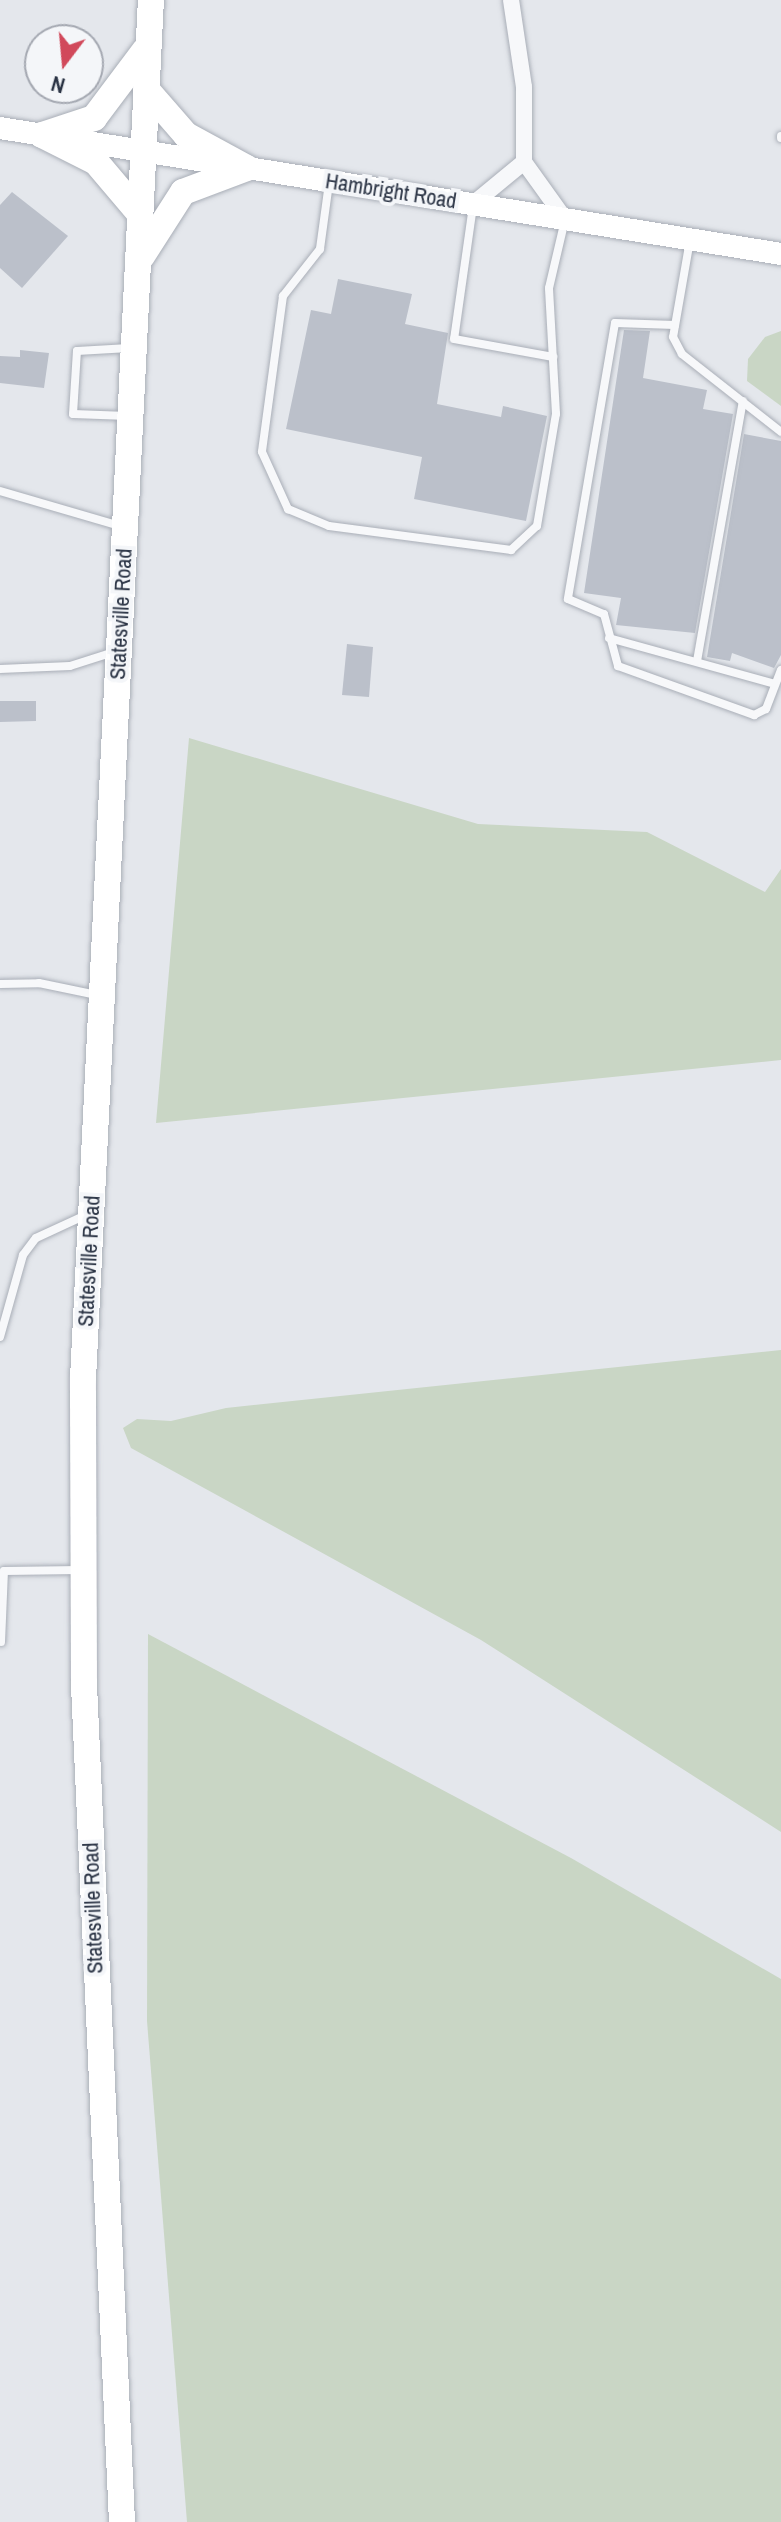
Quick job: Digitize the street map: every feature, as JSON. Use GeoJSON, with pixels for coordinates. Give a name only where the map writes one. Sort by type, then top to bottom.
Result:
{"type":"FeatureCollection","features":[{"type":"Feature","properties":{"kind":"main road","name":"Statesville Road"},"geometry":{"type":"LineString","coordinates":[[122,2522],[83,1570],[91,1213],[151,0]]}},
{"type":"Feature","properties":{"kind":"main road"},"geometry":{"type":"LineString","coordinates":[[42,135],[104,110],[149,44]]}},
{"type":"Feature","properties":{"kind":"main road"},"geometry":{"type":"LineString","coordinates":[[146,89],[186,135],[247,168]]}},
{"type":"Feature","properties":{"kind":"main road","name":"Hambright Road"},"geometry":{"type":"LineString","coordinates":[[0,128],[781,254]]}},
{"type":"Feature","properties":{"kind":"main road"},"geometry":{"type":"LineString","coordinates":[[42,135],[96,162],[140,214]]}},
{"type":"Feature","properties":{"kind":"main road"},"geometry":{"type":"LineString","coordinates":[[138,263],[183,192],[247,168]]}},
{"type":"Feature","properties":{"kind":"street"},"geometry":{"type":"LineString","coordinates":[[511,0],[524,87],[524,162],[565,219]]}},
{"type":"Feature","properties":{"kind":"street"},"geometry":{"type":"LineString","coordinates":[[473,204],[524,162]]}},
{"type":"Feature","properties":{"kind":"lane"},"geometry":{"type":"LineString","coordinates":[[329,181],[320,249],[283,296],[262,452],[288,509],[329,526],[511,550],[541,511],[556,414],[549,288],[565,219]]}},
{"type":"Feature","properties":{"kind":"lane"},"geometry":{"type":"LineString","coordinates":[[473,204],[454,339],[553,357]]}},
{"type":"Feature","properties":{"kind":"lane"},"geometry":{"type":"LineString","coordinates":[[690,239],[675,325],[682,354],[781,432]]}},
{"type":"Feature","properties":{"kind":"lane"},"geometry":{"type":"LineString","coordinates":[[675,325],[615,323],[568,599],[604,614],[618,666],[754,715],[766,709],[781,670]]}},
{"type":"Feature","properties":{"kind":"lane"},"geometry":{"type":"LineString","coordinates":[[130,416],[73,414],[77,351],[134,347]]}},
{"type":"Feature","properties":{"kind":"lane"},"geometry":{"type":"LineString","coordinates":[[697,661],[743,401]]}},
{"type":"Feature","properties":{"kind":"lane"},"geometry":{"type":"LineString","coordinates":[[0,491],[86,521],[125,526]]}},
{"type":"Feature","properties":{"kind":"lane"},"geometry":{"type":"LineString","coordinates":[[609,638],[775,684]]}},
{"type":"Feature","properties":{"kind":"lane"},"geometry":{"type":"LineString","coordinates":[[0,669],[70,666],[119,651]]}},
{"type":"Feature","properties":{"kind":"lane"},"geometry":{"type":"LineString","coordinates":[[0,984],[39,983],[102,996]]}},
{"type":"Feature","properties":{"kind":"lane"},"geometry":{"type":"LineString","coordinates":[[0,1337],[23,1255],[36,1238],[91,1213]]}},
{"type":"Feature","properties":{"kind":"lane"},"geometry":{"type":"LineString","coordinates":[[1,1642],[4,1571],[83,1570]]}},
{"type":"Feature","properties":{"kind":"green space"},"geometry":{"type":"Polygon","coordinates":[[[781,331],[781,406],[747,381],[748,359],[765,337],[781,331]]]}},
{"type":"Feature","properties":{"kind":"green space"},"geometry":{"type":"Polygon","coordinates":[[[189,738],[478,824],[647,832],[765,892],[781,869],[781,1060],[156,1123],[189,738]]]}},
{"type":"Feature","properties":{"kind":"green space"},"geometry":{"type":"Polygon","coordinates":[[[781,1350],[781,1832],[481,1640],[131,1448],[123,1428],[137,1419],[171,1421],[226,1408],[781,1350]]]}},
{"type":"Feature","properties":{"kind":"green space"},"geometry":{"type":"Polygon","coordinates":[[[148,1634],[571,1858],[781,1979],[781,2522],[187,2522],[147,2021],[148,1634]]]}},
{"type":"Feature","properties":{"kind":"building"},"geometry":{"type":"Polygon","coordinates":[[[12,192],[68,236],[22,288],[0,268],[0,205],[12,192]]]}},
{"type":"Feature","properties":{"kind":"building"},"geometry":{"type":"Polygon","coordinates":[[[338,279],[412,294],[405,324],[448,333],[437,404],[501,417],[503,406],[547,416],[526,521],[414,499],[422,457],[286,429],[311,310],[331,314],[338,279]]]}},
{"type":"Feature","properties":{"kind":"building"},"geometry":{"type":"Polygon","coordinates":[[[624,330],[650,331],[643,378],[707,390],[703,409],[733,414],[695,633],[616,625],[621,598],[584,593],[624,330]]]}},
{"type":"Feature","properties":{"kind":"building"},"geometry":{"type":"Polygon","coordinates":[[[20,350],[49,353],[44,388],[0,383],[0,356],[20,357],[20,350]]]}},
{"type":"Feature","properties":{"kind":"building"},"geometry":{"type":"Polygon","coordinates":[[[744,434],[781,441],[781,655],[774,668],[732,653],[730,661],[707,657],[744,434]]]}},
{"type":"Feature","properties":{"kind":"building"},"geometry":{"type":"Polygon","coordinates":[[[347,644],[373,647],[369,697],[342,695],[347,644]]]}},
{"type":"Feature","properties":{"kind":"building"},"geometry":{"type":"Polygon","coordinates":[[[0,701],[36,701],[36,721],[0,722],[0,701]]]}}]}
